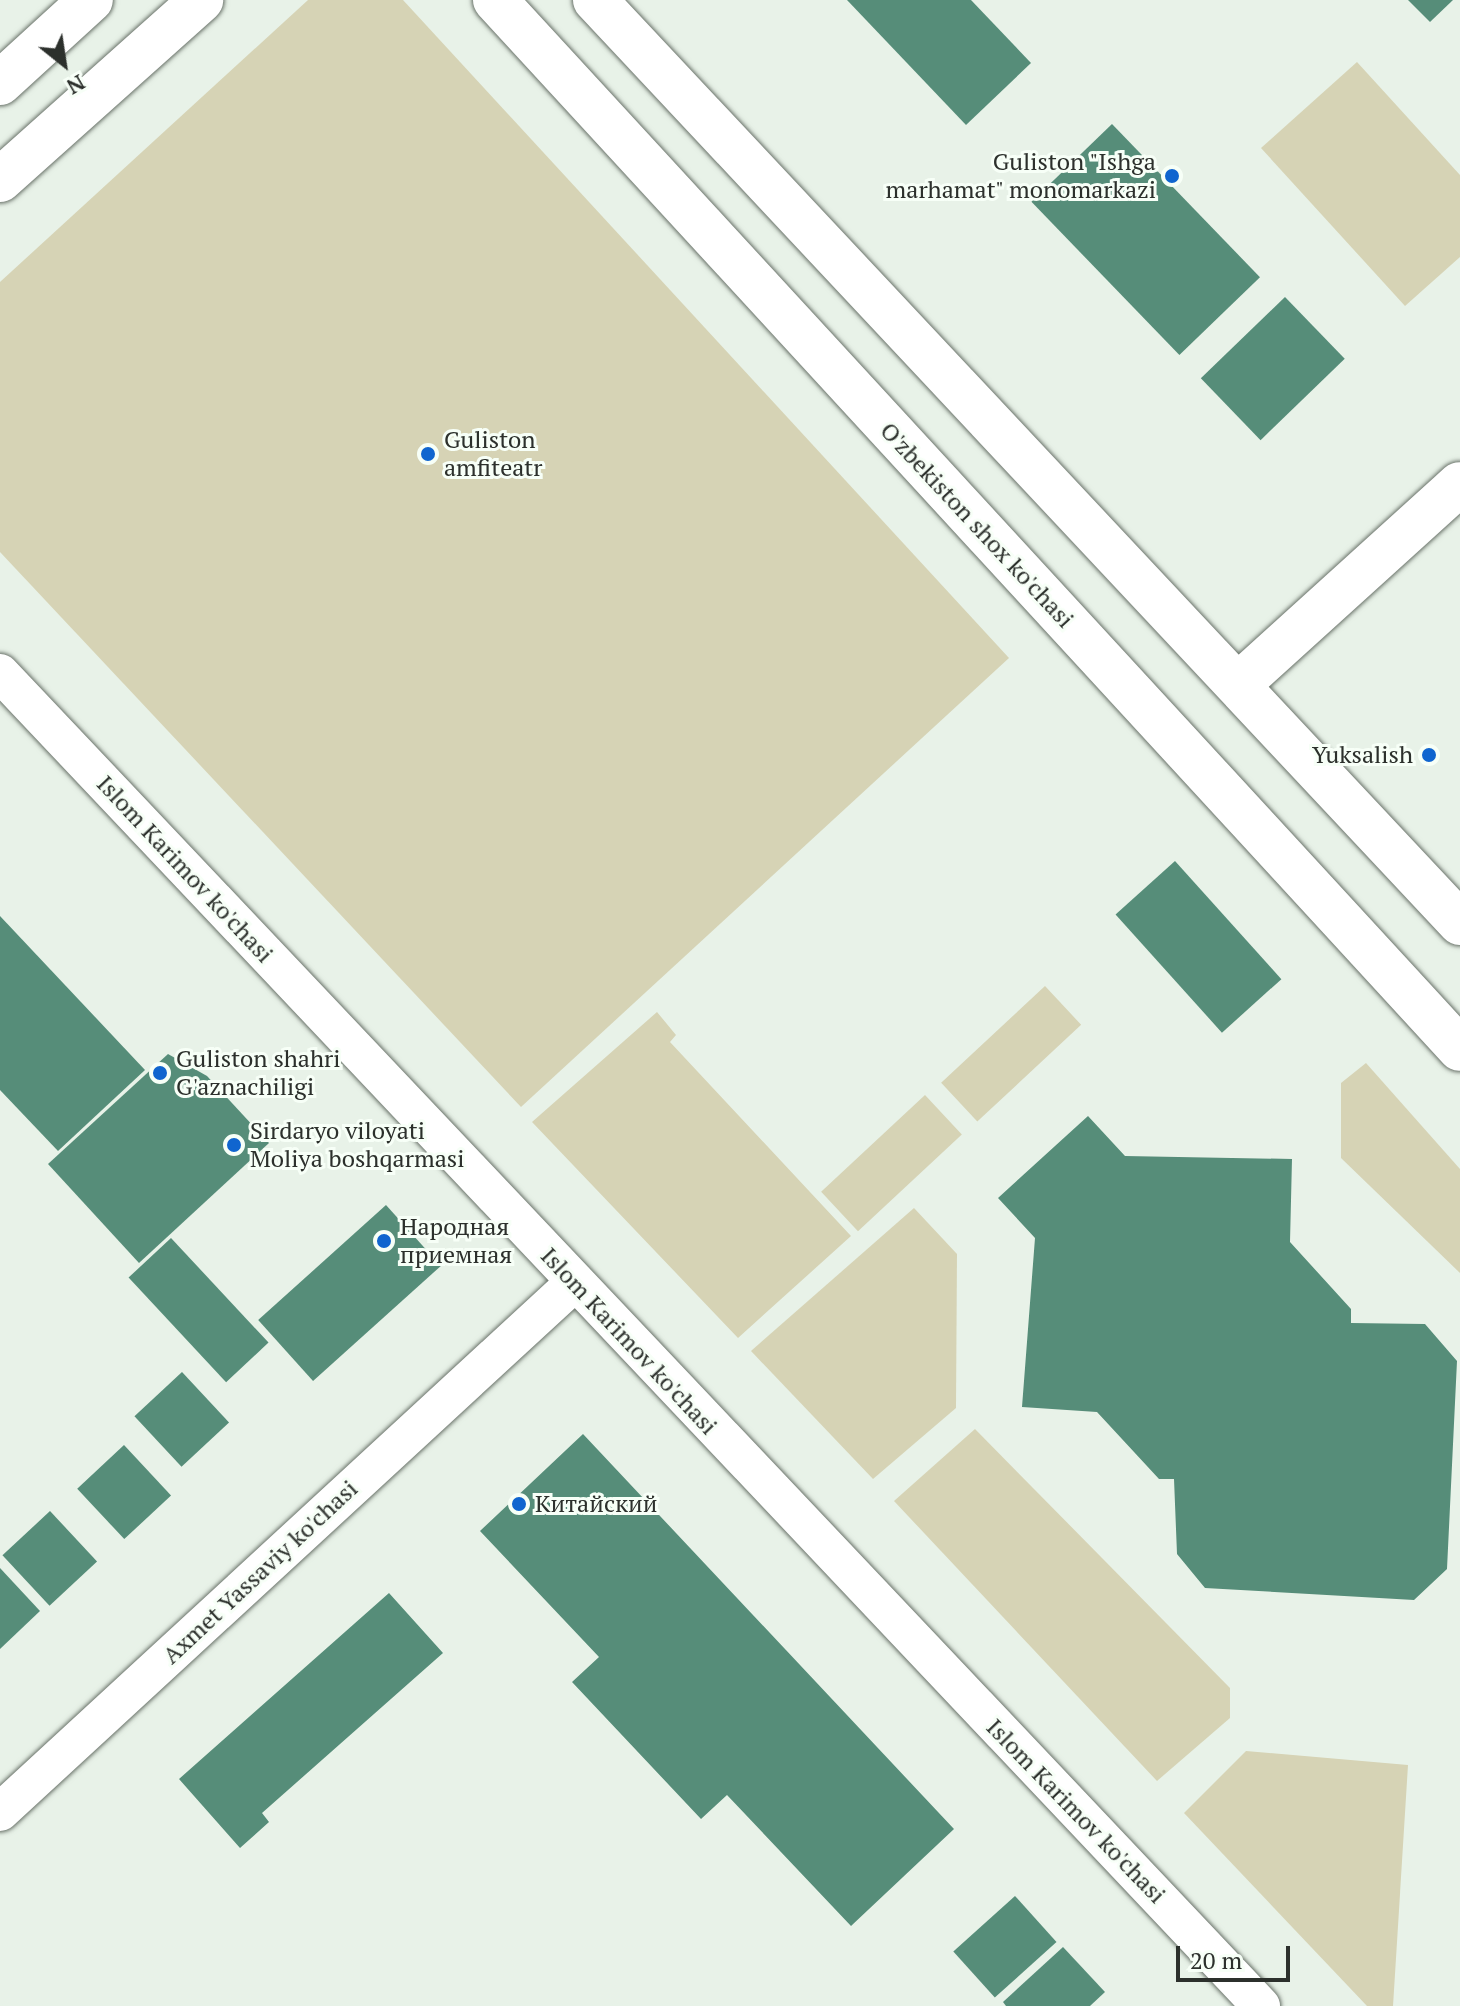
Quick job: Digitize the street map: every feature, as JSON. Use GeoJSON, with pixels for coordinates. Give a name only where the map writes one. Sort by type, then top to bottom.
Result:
{"type":"FeatureCollection","features":[{"type":"Feature","properties":{"kind":"main road"},"geometry":{"type":"LineString","coordinates":[[0,83],[91,0]]}},
{"type":"Feature","properties":{"kind":"main road"},"geometry":{"type":"LineString","coordinates":[[0,180],[201,0]]}},
{"type":"Feature","properties":{"kind":"main road","name":"O'zbekiston shox ko'chasi"},"geometry":{"type":"LineString","coordinates":[[495,0],[1460,1049]]}},
{"type":"Feature","properties":{"kind":"main road"},"geometry":{"type":"LineString","coordinates":[[595,0],[1460,923]]}},
{"type":"Feature","properties":{"kind":"main road"},"geometry":{"type":"LineString","coordinates":[[1238,685],[1460,484]]}},
{"type":"Feature","properties":{"kind":"street","name":"Islom Karimov ko'chasi"},"geometry":{"type":"LineString","coordinates":[[0,673],[1261,2006]]}},
{"type":"Feature","properties":{"kind":"street","name":"Axmet Yassaviy ko'chasi"},"geometry":{"type":"LineString","coordinates":[[0,1812],[574,1283]]}},
{"type":"Feature","properties":{"kind":"shaded area"},"geometry":{"type":"Polygon","coordinates":[[[308,0],[403,0],[1009,658],[521,1107],[0,552],[0,282],[308,0]]]}},
{"type":"Feature","properties":{"kind":"shaded area"},"geometry":{"type":"Polygon","coordinates":[[[1357,62],[1460,175],[1460,257],[1405,306],[1261,148],[1357,62]]]}},
{"type":"Feature","properties":{"kind":"shaded area"},"geometry":{"type":"Polygon","coordinates":[[[1045,986],[1081,1025],[977,1122],[941,1083],[1045,986]]]}},
{"type":"Feature","properties":{"kind":"shaded area"},"geometry":{"type":"Polygon","coordinates":[[[657,1012],[676,1035],[670,1042],[851,1236],[738,1338],[532,1122],[657,1012]]]}},
{"type":"Feature","properties":{"kind":"shaded area"},"geometry":{"type":"Polygon","coordinates":[[[1366,1063],[1460,1169],[1460,1273],[1341,1158],[1341,1083],[1366,1063]]]}},
{"type":"Feature","properties":{"kind":"shaded area"},"geometry":{"type":"Polygon","coordinates":[[[925,1095],[962,1134],[858,1231],[821,1192],[925,1095]]]}},
{"type":"Feature","properties":{"kind":"shaded area"},"geometry":{"type":"Polygon","coordinates":[[[914,1208],[957,1254],[956,1408],[873,1479],[751,1351],[914,1208]]]}},
{"type":"Feature","properties":{"kind":"shaded area"},"geometry":{"type":"Polygon","coordinates":[[[975,1429],[1230,1688],[1230,1718],[1157,1781],[894,1501],[975,1429]]]}},
{"type":"Feature","properties":{"kind":"shaded area"},"geometry":{"type":"Polygon","coordinates":[[[1246,1751],[1408,1765],[1393,2006],[1367,2006],[1184,1813],[1246,1751]]]}},
{"type":"Feature","properties":{"kind":"building"},"geometry":{"type":"Polygon","coordinates":[[[847,0],[971,0],[1031,63],[966,125],[847,0]]]}},
{"type":"Feature","properties":{"kind":"building"},"geometry":{"type":"Polygon","coordinates":[[[1408,0],[1453,0],[1430,22],[1408,0]]]}},
{"type":"Feature","properties":{"kind":"building"},"geometry":{"type":"Polygon","coordinates":[[[1112,124],[1260,277],[1179,355],[1031,202],[1112,124]]]}},
{"type":"Feature","properties":{"kind":"building"},"geometry":{"type":"Polygon","coordinates":[[[1285,297],[1345,359],[1261,440],[1201,378],[1285,297]]]}},
{"type":"Feature","properties":{"kind":"building"},"geometry":{"type":"Polygon","coordinates":[[[1175,861],[1281,979],[1222,1033],[1116,915],[1175,861]]]}},
{"type":"Feature","properties":{"kind":"building"},"geometry":{"type":"Polygon","coordinates":[[[0,916],[145,1070],[58,1151],[0,1090],[0,916]]]}},
{"type":"Feature","properties":{"kind":"building"},"geometry":{"type":"Polygon","coordinates":[[[168,1054],[207,1076],[269,1143],[139,1263],[48,1164],[168,1054]]]}},
{"type":"Feature","properties":{"kind":"building"},"geometry":{"type":"Polygon","coordinates":[[[1088,1116],[1125,1156],[1292,1159],[1290,1242],[1351,1309],[1351,1323],[1425,1324],[1457,1361],[1447,1569],[1414,1600],[1205,1588],[1177,1554],[1174,1479],[1159,1479],[1097,1412],[1022,1407],[1035,1238],[998,1198],[1088,1116]]]}},
{"type":"Feature","properties":{"kind":"building"},"geometry":{"type":"Polygon","coordinates":[[[386,1205],[441,1266],[313,1381],[258,1320],[386,1205]]]}},
{"type":"Feature","properties":{"kind":"building"},"geometry":{"type":"Polygon","coordinates":[[[171,1238],[269,1343],[226,1382],[129,1278],[171,1238]]]}},
{"type":"Feature","properties":{"kind":"building"},"geometry":{"type":"Polygon","coordinates":[[[182,1372],[229,1422],[182,1467],[134,1416],[182,1372]]]}},
{"type":"Feature","properties":{"kind":"building"},"geometry":{"type":"Polygon","coordinates":[[[583,1434],[954,1829],[851,1926],[727,1795],[701,1819],[572,1682],[599,1657],[480,1531],[583,1434]]]}},
{"type":"Feature","properties":{"kind":"building"},"geometry":{"type":"Polygon","coordinates":[[[124,1445],[171,1495],[124,1539],[77,1489],[124,1445]]]}},
{"type":"Feature","properties":{"kind":"building"},"geometry":{"type":"Polygon","coordinates":[[[50,1511],[97,1561],[50,1606],[2,1555],[50,1511]]]}},
{"type":"Feature","properties":{"kind":"building"},"geometry":{"type":"Polygon","coordinates":[[[0,1568],[40,1611],[0,1649],[0,1568]]]}},
{"type":"Feature","properties":{"kind":"building"},"geometry":{"type":"Polygon","coordinates":[[[389,1593],[443,1653],[262,1813],[269,1822],[240,1848],[179,1779],[389,1593]]]}},
{"type":"Feature","properties":{"kind":"building"},"geometry":{"type":"Polygon","coordinates":[[[1015,1896],[1056,1942],[995,1998],[953,1952],[1015,1896]]]}},
{"type":"Feature","properties":{"kind":"building"},"geometry":{"type":"Polygon","coordinates":[[[1063,1947],[1105,1992],[1090,2006],[1006,2006],[1003,2002],[1063,1947]]]}},
{"type":"Feature","properties":{"kind":"place","name":"Guliston \"Ishga marhamat\" monomarkazi"},"geometry":{"type":"Point","coordinates":[1172,176]}},
{"type":"Feature","properties":{"kind":"place","name":"Guliston amfiteatr"},"geometry":{"type":"Point","coordinates":[428,454]}},
{"type":"Feature","properties":{"kind":"place","name":"Yuksalish"},"geometry":{"type":"Point","coordinates":[1429,755]}},
{"type":"Feature","properties":{"kind":"place","name":"Guliston shahri G'aznachiligi"},"geometry":{"type":"Point","coordinates":[160,1073]}},
{"type":"Feature","properties":{"kind":"place","name":"Sirdaryo viloyati Moliya boshqarmasi"},"geometry":{"type":"Point","coordinates":[234,1145]}},
{"type":"Feature","properties":{"kind":"place","name":"Народная приемная"},"geometry":{"type":"Point","coordinates":[384,1241]}},
{"type":"Feature","properties":{"kind":"place","name":"Китайский"},"geometry":{"type":"Point","coordinates":[519,1504]}}]}
